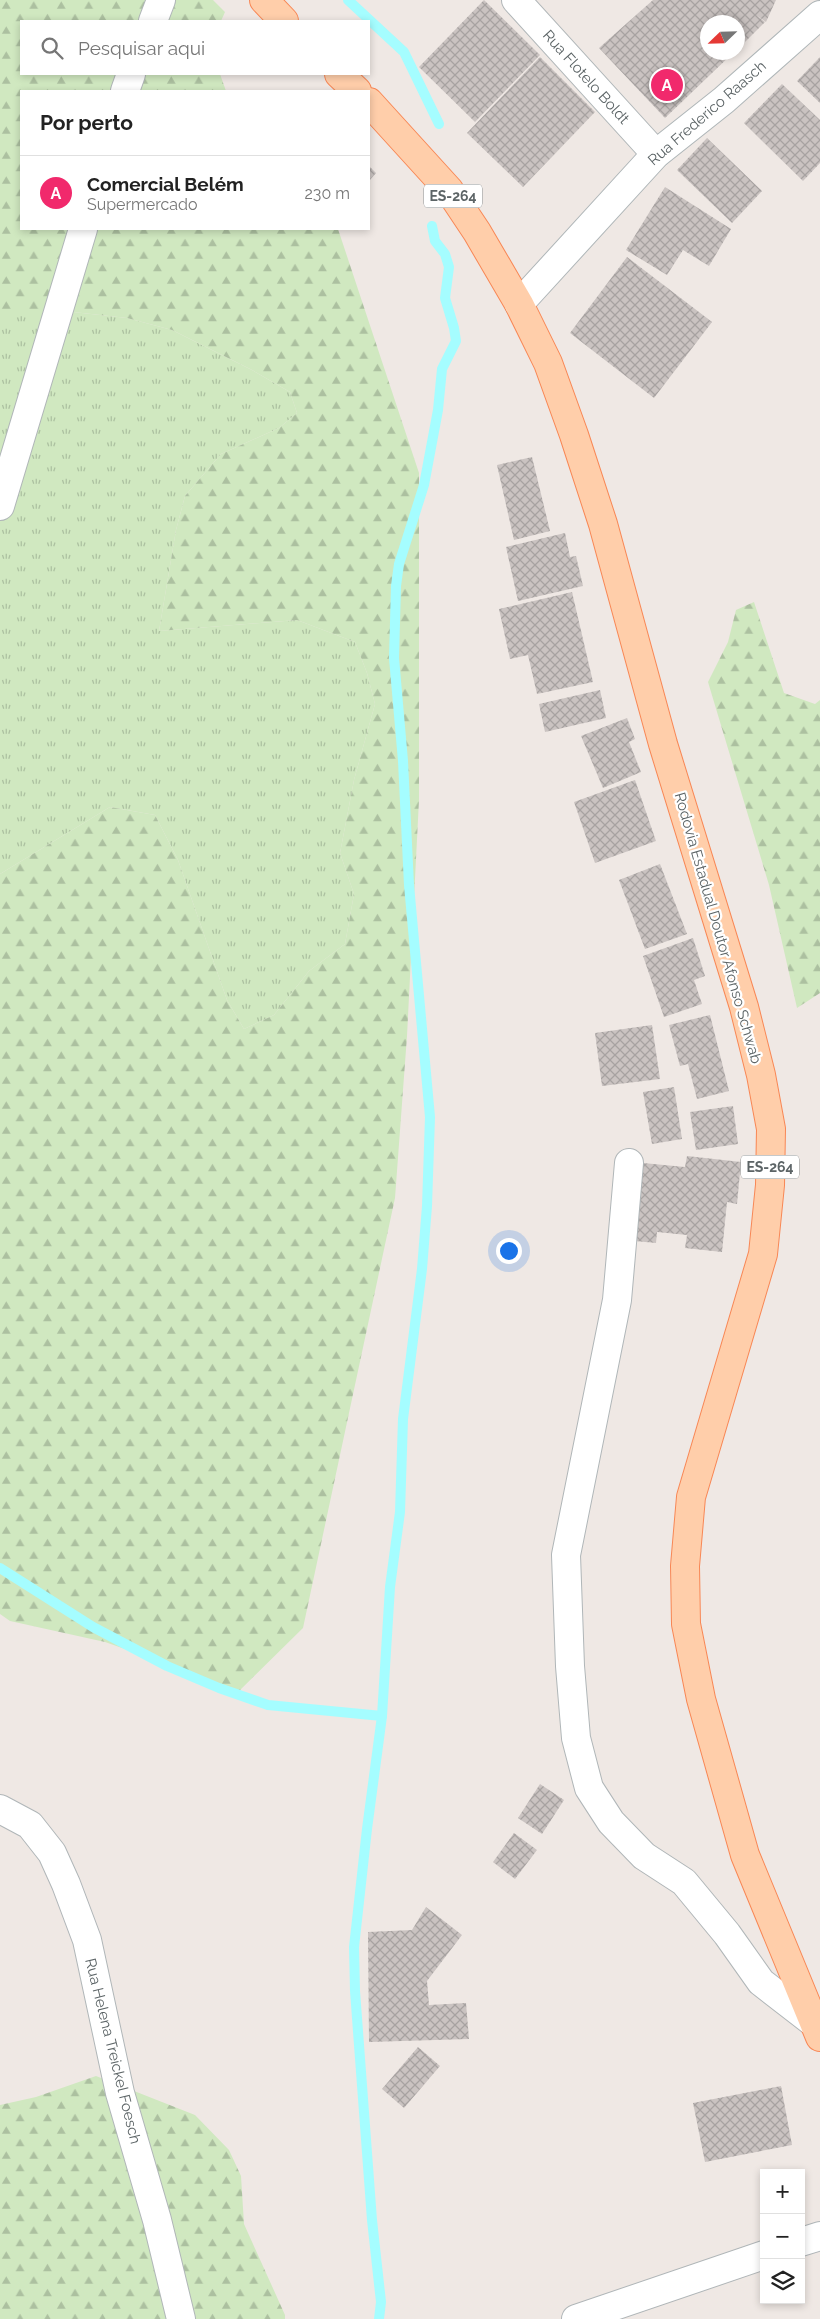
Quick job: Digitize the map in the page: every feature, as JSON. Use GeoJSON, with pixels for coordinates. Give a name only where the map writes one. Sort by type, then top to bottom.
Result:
{"type":"FeatureCollection","features":[{"type":"Feature","properties":{"kind":"main road"},"geometry":{"type":"LineString","coordinates":[[264,0],[283,20]]}},
{"type":"Feature","properties":{"kind":"main road"},"geometry":{"type":"LineString","coordinates":[[340,75],[356,90]]}},
{"type":"Feature","properties":{"kind":"main road","name":"Rodovia Estadual Doutor Afonso Schwab"},"geometry":{"type":"LineString","coordinates":[[370,103],[449,190],[477,232],[519,304],[548,363],[603,524],[663,744],[744,1007],[761,1075],[771,1129],[770,1185],[763,1254],[691,1496],[686,1566],[686,1624],[701,1700],[745,1855],[817,2030]]}},
{"type":"Feature","properties":{"kind":"street"},"geometry":{"type":"LineString","coordinates":[[153,20],[161,0]]}},
{"type":"Feature","properties":{"kind":"street","name":"Rua Flotelo Boldt"},"geometry":{"type":"LineString","coordinates":[[516,0],[656,154]]}},
{"type":"Feature","properties":{"kind":"street","name":"Rua Frederico Raasch"},"geometry":{"type":"LineString","coordinates":[[519,304],[656,154],[724,100],[818,11]]}},
{"type":"Feature","properties":{"kind":"street"},"geometry":{"type":"LineString","coordinates":[[125,90],[131,75]]}},
{"type":"Feature","properties":{"kind":"street"},"geometry":{"type":"LineString","coordinates":[[0,506],[83,230]]}},
{"type":"Feature","properties":{"kind":"street"},"geometry":{"type":"LineString","coordinates":[[629,1163],[617,1300],[566,1555],[570,1666],[576,1738],[588,1788],[611,1822],[644,1856],[684,1882],[727,1934],[761,1982],[817,2030]]}},
{"type":"Feature","properties":{"kind":"street","name":"Rua Helena Treickel Foesch"},"geometry":{"type":"LineString","coordinates":[[0,1809],[30,1825],[52,1853],[84,1932],[120,2093],[157,2220],[181,2319]]}},
{"type":"Feature","properties":{"kind":"street"},"geometry":{"type":"LineString","coordinates":[[805,2241],[820,2236]]}},
{"type":"Feature","properties":{"kind":"street"},"geometry":{"type":"LineString","coordinates":[[576,2319],[760,2255]]}},
{"type":"Feature","properties":{"kind":"green space"},"geometry":{"type":"Polygon","coordinates":[[[0,0],[213,0],[225,12],[221,20],[20,20],[20,75],[220,75],[226,90],[20,90],[20,230],[338,230],[419,473],[419,800],[407,1036],[395,1198],[303,1628],[235,1695],[159,1661],[105,1642],[10,1621],[0,1614],[0,874],[110,807],[155,815],[178,860],[227,1000],[244,1029],[274,1015],[309,971],[345,944],[354,894],[340,853],[354,780],[375,704],[367,673],[355,642],[297,620],[159,631],[176,530],[185,496],[221,454],[279,428],[297,413],[290,392],[252,370],[172,330],[127,318],[64,311],[0,311],[0,0]]]}},
{"type":"Feature","properties":{"kind":"green space"},"geometry":{"type":"Polygon","coordinates":[[[0,311],[64,311],[127,318],[172,330],[252,370],[290,392],[297,413],[279,428],[221,454],[185,496],[176,530],[159,631],[297,620],[355,642],[367,673],[375,704],[354,780],[340,853],[354,894],[345,944],[309,971],[274,1015],[244,1029],[227,1000],[178,860],[155,815],[110,807],[0,874],[0,311]]]}},
{"type":"Feature","properties":{"kind":"green space"},"geometry":{"type":"Polygon","coordinates":[[[754,602],[784,693],[815,704],[820,700],[820,993],[797,1008],[769,885],[708,682],[728,642],[736,610],[754,602]]]}},
{"type":"Feature","properties":{"kind":"green space"},"geometry":{"type":"Polygon","coordinates":[[[96,2076],[195,2115],[229,2150],[241,2176],[244,2224],[285,2315],[285,2319],[0,2319],[0,2105],[36,2097],[96,2076]]]}},
{"type":"Feature","properties":{"kind":"building"},"geometry":{"type":"Polygon","coordinates":[[[484,0],[540,55],[475,122],[419,67],[484,0]]]}},
{"type":"Feature","properties":{"kind":"building"},"geometry":{"type":"Polygon","coordinates":[[[653,0],[776,0],[766,22],[756,15],[765,22],[745,42],[745,15],[700,15],[700,60],[726,60],[665,118],[599,48],[653,0]]]}},
{"type":"Feature","properties":{"kind":"building"},"geometry":{"type":"Polygon","coordinates":[[[540,57],[595,112],[523,187],[467,133],[540,57]]]}},
{"type":"Feature","properties":{"kind":"building"},"geometry":{"type":"Polygon","coordinates":[[[820,57],[820,103],[797,81],[820,57]]]}},
{"type":"Feature","properties":{"kind":"building"},"geometry":{"type":"Polygon","coordinates":[[[782,84],[820,120],[820,163],[803,181],[744,123],[782,84]]]}},
{"type":"Feature","properties":{"kind":"building"},"geometry":{"type":"Polygon","coordinates":[[[707,138],[762,191],[732,223],[677,170],[707,138]]]}},
{"type":"Feature","properties":{"kind":"building"},"geometry":{"type":"Polygon","coordinates":[[[370,167],[376,173],[370,180],[370,167]]]}},
{"type":"Feature","properties":{"kind":"building"},"geometry":{"type":"Polygon","coordinates":[[[665,187],[731,229],[709,266],[683,250],[667,275],[626,250],[665,187]]]}},
{"type":"Feature","properties":{"kind":"building"},"geometry":{"type":"Polygon","coordinates":[[[627,257],[712,322],[654,398],[570,333],[627,257]]]}},
{"type":"Feature","properties":{"kind":"building"},"geometry":{"type":"Polygon","coordinates":[[[532,457],[550,531],[514,540],[497,465],[532,457]]]}},
{"type":"Feature","properties":{"kind":"building"},"geometry":{"type":"Polygon","coordinates":[[[565,533],[570,557],[576,556],[583,586],[518,601],[506,547],[565,533]]]}},
{"type":"Feature","properties":{"kind":"building"},"geometry":{"type":"Polygon","coordinates":[[[572,592],[593,682],[537,694],[528,655],[510,659],[499,609],[572,592]]]}},
{"type":"Feature","properties":{"kind":"building"},"geometry":{"type":"Polygon","coordinates":[[[600,690],[606,718],[545,732],[539,704],[600,690]]]}},
{"type":"Feature","properties":{"kind":"building"},"geometry":{"type":"Polygon","coordinates":[[[627,718],[635,739],[629,742],[641,772],[603,788],[581,736],[627,718]]]}},
{"type":"Feature","properties":{"kind":"building"},"geometry":{"type":"Polygon","coordinates":[[[635,780],[656,841],[595,863],[574,802],[635,780]]]}},
{"type":"Feature","properties":{"kind":"building"},"geometry":{"type":"Polygon","coordinates":[[[660,864],[687,934],[645,949],[619,880],[660,864]]]}},
{"type":"Feature","properties":{"kind":"building"},"geometry":{"type":"Polygon","coordinates":[[[693,938],[705,976],[694,980],[702,1004],[664,1017],[643,956],[693,938]]]}},
{"type":"Feature","properties":{"kind":"building"},"geometry":{"type":"Polygon","coordinates":[[[710,1015],[729,1091],[697,1099],[688,1064],[680,1066],[669,1025],[710,1015]]]}},
{"type":"Feature","properties":{"kind":"building"},"geometry":{"type":"Polygon","coordinates":[[[652,1025],[660,1079],[602,1086],[595,1033],[652,1025]]]}},
{"type":"Feature","properties":{"kind":"building"},"geometry":{"type":"Polygon","coordinates":[[[674,1087],[682,1139],[652,1144],[643,1092],[674,1087]]]}},
{"type":"Feature","properties":{"kind":"building"},"geometry":{"type":"Polygon","coordinates":[[[733,1106],[738,1144],[696,1150],[690,1112],[733,1106]]]}},
{"type":"Feature","properties":{"kind":"building"},"geometry":{"type":"Polygon","coordinates":[[[687,1156],[741,1162],[737,1204],[727,1202],[722,1252],[685,1248],[687,1235],[657,1232],[656,1243],[635,1241],[643,1163],[685,1167],[687,1156]]]}},
{"type":"Feature","properties":{"kind":"building"},"geometry":{"type":"Polygon","coordinates":[[[540,1784],[564,1800],[542,1834],[518,1818],[540,1784]]]}},
{"type":"Feature","properties":{"kind":"building"},"geometry":{"type":"Polygon","coordinates":[[[514,1833],[537,1850],[515,1879],[493,1862],[514,1833]]]}},
{"type":"Feature","properties":{"kind":"building"},"geometry":{"type":"Polygon","coordinates":[[[426,1907],[462,1935],[427,1981],[429,2005],[466,2003],[469,2039],[369,2042],[368,1932],[412,1930],[426,1907]]]}},
{"type":"Feature","properties":{"kind":"building"},"geometry":{"type":"Polygon","coordinates":[[[418,2047],[440,2066],[404,2108],[382,2089],[418,2047]]]}},
{"type":"Feature","properties":{"kind":"building"},"geometry":{"type":"Polygon","coordinates":[[[781,2086],[792,2145],[705,2162],[693,2103],[781,2086]]]}},
{"type":"Feature","properties":{"kind":"waterway"},"geometry":{"type":"LineString","coordinates":[[348,0],[370,20]]}},
{"type":"Feature","properties":{"kind":"waterway"},"geometry":{"type":"LineString","coordinates":[[370,20],[404,52],[439,124]]}},
{"type":"Feature","properties":{"kind":"waterway"},"geometry":{"type":"LineString","coordinates":[[379,2319],[381,2302],[372,2220],[355,1991],[354,1947],[382,1716],[390,1587],[400,1512],[403,1419],[422,1269],[427,1206],[430,1117],[409,885],[403,761],[394,658],[396,586],[399,564],[424,485],[438,410],[442,369],[456,341],[445,298],[449,267],[445,254],[435,241],[432,226]]}},
{"type":"Feature","properties":{"kind":"waterway"},"geometry":{"type":"LineString","coordinates":[[0,1568],[93,1627],[167,1666],[219,1688],[268,1705],[382,1716]]}},
{"type":"Feature","properties":{"kind":"place","name":"Comercial Belém"},"geometry":{"type":"Point","coordinates":[667,85]}}]}
